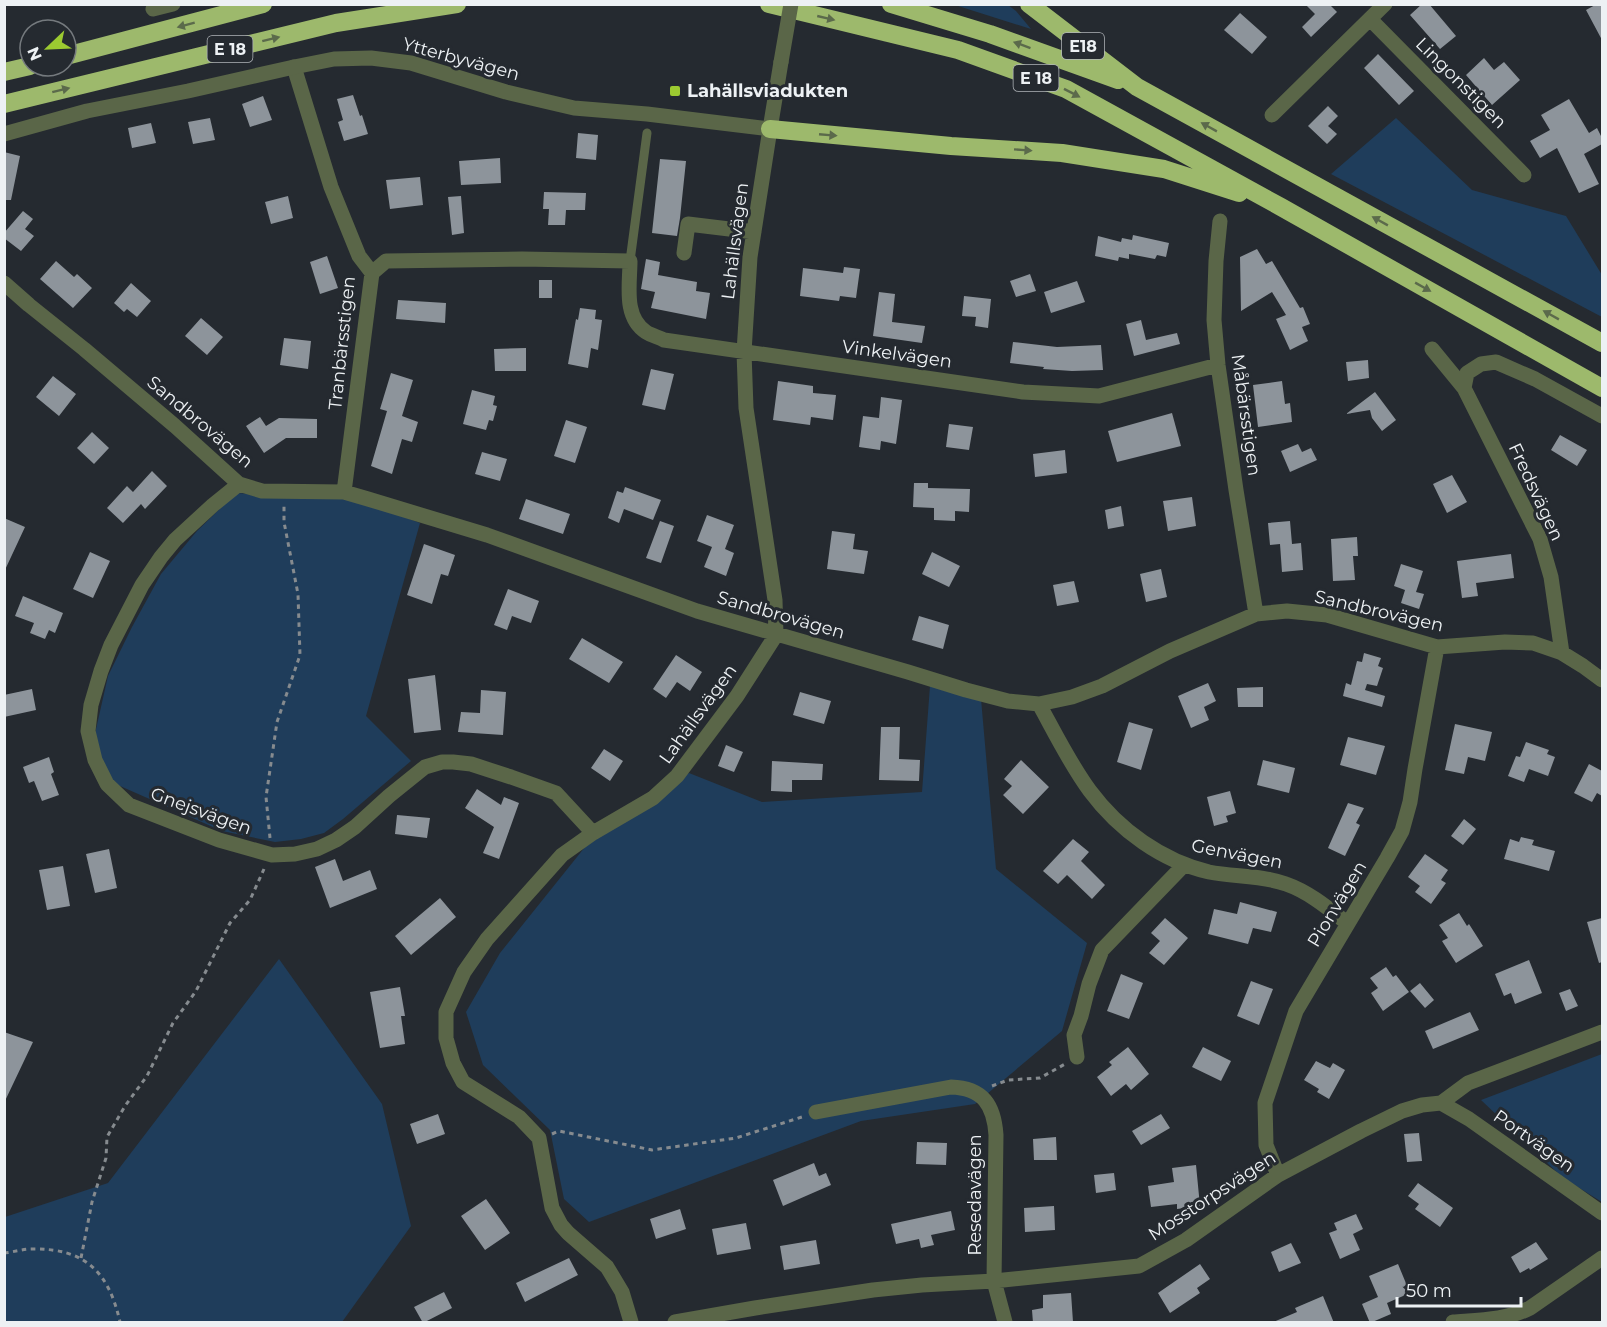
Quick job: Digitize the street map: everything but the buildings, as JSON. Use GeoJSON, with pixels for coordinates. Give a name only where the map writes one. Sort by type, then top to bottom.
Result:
{"type":"FeatureCollection","features":[{"type":"Feature","properties":{"kind":"highway","name":"E 18"},"geometry":{"type":"LineString","coordinates":[[78,53],[263,4]]}},
{"type":"Feature","properties":{"kind":"highway","name":"E 18"},"geometry":{"type":"LineString","coordinates":[[4,104],[336,23],[457,4]]}},
{"type":"Feature","properties":{"kind":"highway","name":"E 18"},"geometry":{"type":"LineString","coordinates":[[769,4],[958,50],[1066,89],[1602,388]]}},
{"type":"Feature","properties":{"kind":"highway","name":"E 18"},"geometry":{"type":"LineString","coordinates":[[891,4],[990,34],[1137,87],[1602,343]]}},
{"type":"Feature","properties":{"kind":"highway","name":"E18"},"geometry":{"type":"LineString","coordinates":[[1029,4],[1137,87]]}},
{"type":"Feature","properties":{"kind":"highway","name":"E 18"},"geometry":{"type":"LineString","coordinates":[[770,129],[951,146],[1062,153],[1164,169],[1281,207]]}},
{"type":"Feature","properties":{"kind":"street"},"geometry":{"type":"LineString","coordinates":[[153,9],[173,4]]}},
{"type":"Feature","properties":{"kind":"street","name":"Lahällsvägen"},"geometry":{"type":"LineString","coordinates":[[539,1138],[519,1117],[463,1082],[453,1063],[446,1038],[446,1012],[464,972],[487,939],[562,855],[593,833],[653,798],[677,776],[737,696],[776,635],[776,600],[746,408],[744,352],[750,257],[791,4]]}},
{"type":"Feature","properties":{"kind":"street"},"geometry":{"type":"LineString","coordinates":[[1272,114],[1385,4]]}},
{"type":"Feature","properties":{"kind":"street","name":"Lingonstigen"},"geometry":{"type":"LineString","coordinates":[[1370,19],[1524,175]]}},
{"type":"Feature","properties":{"kind":"street","name":"Ytterbyvägen"},"geometry":{"type":"LineString","coordinates":[[4,134],[87,111],[294,67],[334,59],[371,57],[411,63],[506,92],[574,108],[647,114],[770,129]]}},
{"type":"Feature","properties":{"kind":"street","name":"Tranbärsstigen"},"geometry":{"type":"LineString","coordinates":[[294,67],[331,187],[359,256],[372,273],[344,492]]}},
{"type":"Feature","properties":{"kind":"street","name":"Måbärsstigen"},"geometry":{"type":"LineString","coordinates":[[1220,220],[1214,320],[1218,365],[1256,614]]}},
{"type":"Feature","properties":{"kind":"street"},"geometry":{"type":"LineString","coordinates":[[684,254],[688,224],[754,232]]}},
{"type":"Feature","properties":{"kind":"street"},"geometry":{"type":"LineString","coordinates":[[372,273],[386,261],[522,259],[630,261]]}},
{"type":"Feature","properties":{"kind":"street","name":"Vinkelvägen"},"geometry":{"type":"LineString","coordinates":[[630,261],[629,307],[634,320],[646,332],[664,340],[1023,392],[1099,396],[1218,365]]}},
{"type":"Feature","properties":{"kind":"street","name":"Sandbrovägen"},"geometry":{"type":"LineString","coordinates":[[4,282],[175,426],[239,484],[262,491],[344,492],[487,535],[697,611],[1008,701],[1039,704],[1072,697],[1102,686],[1170,651],[1256,614],[1287,612],[1327,615],[1437,647],[1505,642],[1533,643],[1562,653],[1602,680]]}},
{"type":"Feature","properties":{"kind":"street","name":"Fredsvägen"},"geometry":{"type":"LineString","coordinates":[[1432,349],[1464,388],[1540,539],[1551,577],[1562,653]]}},
{"type":"Feature","properties":{"kind":"street"},"geometry":{"type":"LineString","coordinates":[[1464,388],[1467,373],[1481,364],[1496,362],[1535,379],[1602,416]]}},
{"type":"Feature","properties":{"kind":"street","name":"Gnejsvägen"},"geometry":{"type":"LineString","coordinates":[[239,484],[175,540],[142,585],[111,645],[101,671],[88,731],[95,760],[107,784],[129,805],[219,840],[272,855],[295,854],[316,849],[336,840],[355,827],[424,767],[442,762],[453,762],[471,764],[556,793],[593,833]]}},
{"type":"Feature","properties":{"kind":"street","name":"Pionvägen"},"geometry":{"type":"LineString","coordinates":[[1278,1175],[1266,1145],[1265,1104],[1296,1011],[1402,831],[1410,802],[1437,647]]}},
{"type":"Feature","properties":{"kind":"street","name":"Genvägen"},"geometry":{"type":"LineString","coordinates":[[1039,704],[1066,754],[1090,791],[1113,818],[1155,851],[1184,865],[1212,872],[1285,883],[1318,900],[1347,923]]}},
{"type":"Feature","properties":{"kind":"street"},"geometry":{"type":"LineString","coordinates":[[1077,1057],[1074,1035],[1102,950],[1184,865]]}},
{"type":"Feature","properties":{"kind":"street","name":"Mosstorpsvägen"},"geometry":{"type":"LineString","coordinates":[[675,1323],[873,1290],[994,1281],[1139,1266],[1186,1240],[1278,1175],[1319,1152],[1402,1111],[1422,1105],[1441,1103],[1468,1083],[1602,1032]]}},
{"type":"Feature","properties":{"kind":"street"},"geometry":{"type":"LineString","coordinates":[[816,1112],[951,1087],[974,1091]]}},
{"type":"Feature","properties":{"kind":"street","name":"Resedavägen"},"geometry":{"type":"LineString","coordinates":[[974,1091],[988,1103],[995,1120],[994,1281],[1005,1323]]}},
{"type":"Feature","properties":{"kind":"street","name":"Portvägen"},"geometry":{"type":"LineString","coordinates":[[1441,1103],[1469,1119],[1602,1213]]}},
{"type":"Feature","properties":{"kind":"street"},"geometry":{"type":"LineString","coordinates":[[539,1138],[552,1208],[568,1233],[607,1267],[622,1292],[631,1323]]}},
{"type":"Feature","properties":{"kind":"street"},"geometry":{"type":"LineString","coordinates":[[1453,1323],[1522,1312],[1602,1258]]}},
{"type":"Feature","properties":{"kind":"lane","name":"Vinkelvägen"},"geometry":{"type":"LineString","coordinates":[[630,261],[647,133]]}},
{"type":"Feature","properties":{"kind":"path"},"geometry":{"type":"LineString","coordinates":[[81,1258],[92,1202],[106,1158],[107,1137],[147,1076],[173,1023],[196,991],[230,924],[250,900],[272,855],[266,796],[277,722],[300,655],[298,594],[284,522],[284,491]]}},
{"type":"Feature","properties":{"kind":"path"},"geometry":{"type":"LineString","coordinates":[[974,1091],[1008,1080],[1040,1078],[1077,1057]]}},
{"type":"Feature","properties":{"kind":"path"},"geometry":{"type":"LineString","coordinates":[[539,1138],[559,1131],[652,1150],[736,1138],[816,1112]]}},
{"type":"Feature","properties":{"kind":"path"},"geometry":{"type":"LineString","coordinates":[[4,1253],[31,1249],[61,1250],[81,1258],[102,1276],[115,1302],[120,1323]]}},
{"type":"Feature","properties":{"kind":"shaded area"},"geometry":{"type":"Polygon","coordinates":[[[955,5],[1008,5],[1031,29],[955,5]]]}},
{"type":"Feature","properties":{"kind":"shaded area"},"geometry":{"type":"Polygon","coordinates":[[[1396,118],[1472,190],[1566,216],[1602,275],[1602,317],[1331,174],[1396,118]]]}},
{"type":"Feature","properties":{"kind":"shaded area"},"geometry":{"type":"Polygon","coordinates":[[[236,493],[359,500],[420,523],[366,716],[411,761],[324,833],[301,839],[275,842],[222,831],[111,782],[94,738],[108,676],[161,574],[197,531],[236,493]]]}},
{"type":"Feature","properties":{"kind":"shaded area"},"geometry":{"type":"Polygon","coordinates":[[[930,686],[981,699],[996,869],[1087,943],[1062,1031],[975,1104],[861,1121],[589,1222],[564,1199],[550,1130],[483,1065],[466,1012],[500,953],[585,847],[689,773],[762,802],[922,792],[930,686]]]}},
{"type":"Feature","properties":{"kind":"shaded area"},"geometry":{"type":"Polygon","coordinates":[[[279,959],[382,1104],[411,1226],[342,1322],[5,1322],[5,1217],[108,1183],[279,959]]]}},
{"type":"Feature","properties":{"kind":"shaded area"},"geometry":{"type":"Polygon","coordinates":[[[1602,1054],[1602,1202],[1563,1178],[1481,1100],[1602,1054]]]}},
{"type":"Feature","properties":{"kind":"place","name":"Lahällsviadukten"},"geometry":{"type":"Point","coordinates":[675,91]}}]}
